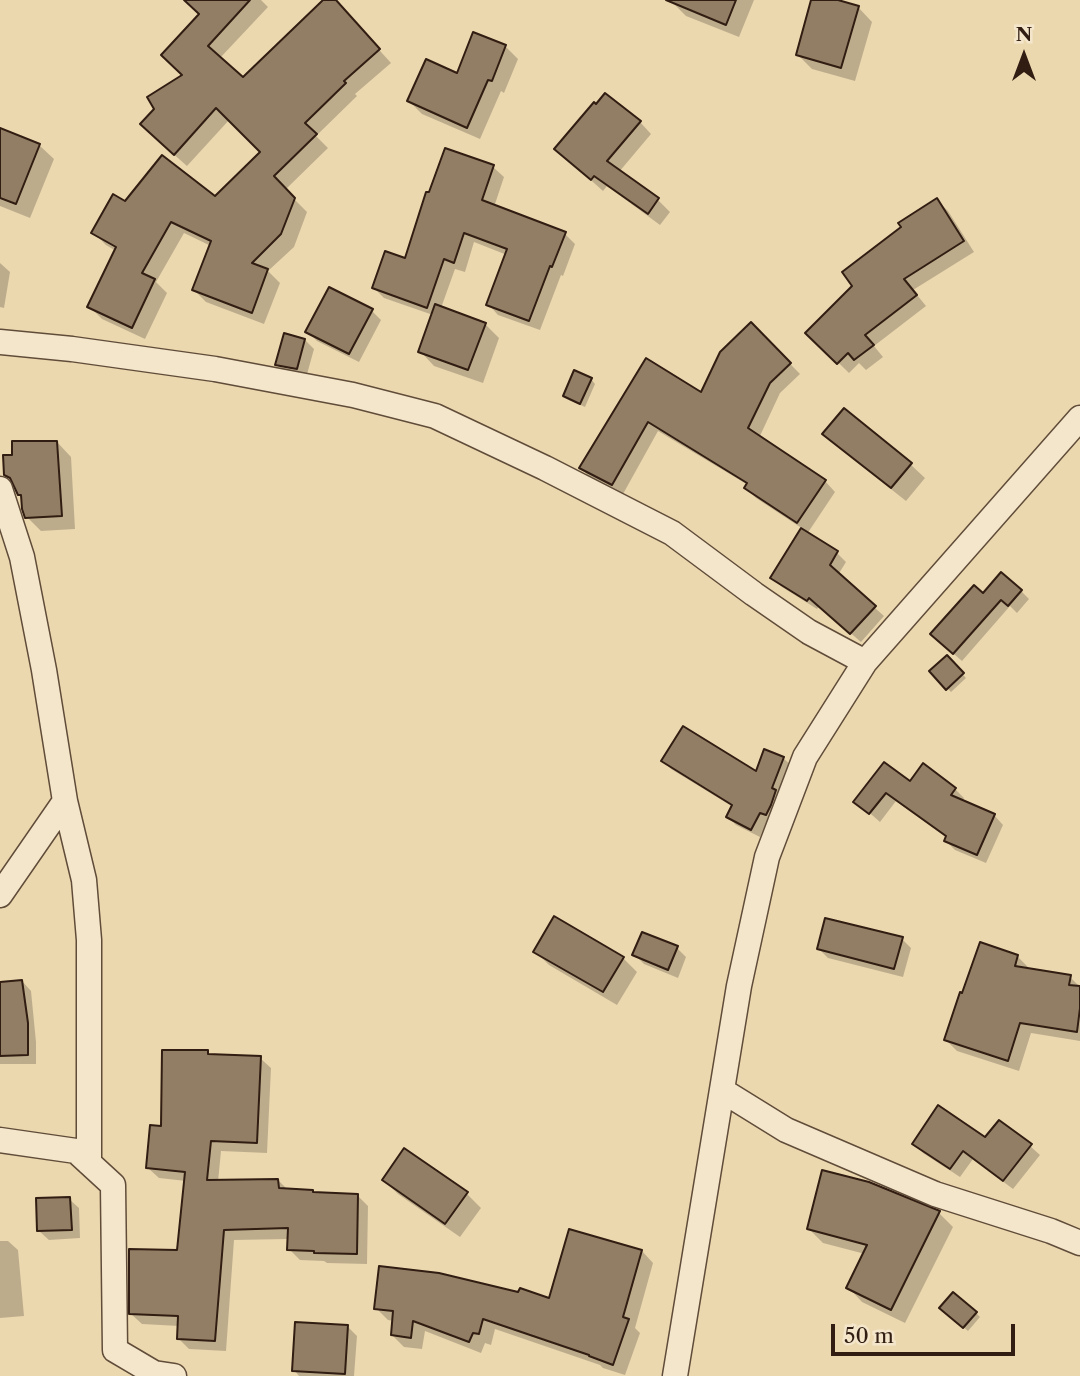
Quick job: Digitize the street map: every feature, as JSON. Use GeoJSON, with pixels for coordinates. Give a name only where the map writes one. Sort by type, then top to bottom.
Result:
{"type":"FeatureCollection","features":[{"type":"Feature","properties":{"kind":"street"},"geometry":{"type":"LineString","coordinates":[[0,342],[215,369],[352,395],[435,416],[672,533],[809,632],[865,662]]}},
{"type":"Feature","properties":{"kind":"street"},"geometry":{"type":"LineString","coordinates":[[675,1376],[738,986],[767,857],[805,757],[865,662],[1080,418]]}},
{"type":"Feature","properties":{"kind":"street"},"geometry":{"type":"LineString","coordinates":[[0,489],[22,557],[65,801],[84,880],[89,940],[89,1163]]}},
{"type":"Feature","properties":{"kind":"street"},"geometry":{"type":"LineString","coordinates":[[0,895],[65,801]]}},
{"type":"Feature","properties":{"kind":"street"},"geometry":{"type":"LineString","coordinates":[[723,1091],[786,1130],[935,1194],[1080,1243]]}},
{"type":"Feature","properties":{"kind":"street"},"geometry":{"type":"LineString","coordinates":[[0,1140],[76,1151],[113,1185],[115,1350],[133,1368],[174,1376]]}},
{"type":"Feature","properties":{"kind":"building"},"geometry":{"type":"Polygon","coordinates":[[[184,0],[250,0],[208,46],[243,77],[323,0],[336,0],[380,49],[344,81],[346,83],[305,123],[317,134],[274,176],[295,198],[281,234],[252,263],[268,269],[252,313],[192,290],[211,241],[171,222],[142,273],[155,279],[132,328],[87,307],[116,247],[91,233],[113,194],[125,201],[162,155],[215,196],[260,152],[216,108],[174,155],[140,124],[154,109],[147,97],[182,75],[161,55],[199,14],[184,0]]]}},
{"type":"Feature","properties":{"kind":"building"},"geometry":{"type":"Polygon","coordinates":[[[666,0],[736,0],[726,25],[666,0]]]}},
{"type":"Feature","properties":{"kind":"building"},"geometry":{"type":"Polygon","coordinates":[[[811,0],[838,0],[859,6],[841,68],[796,55],[811,0]]]}},
{"type":"Feature","properties":{"kind":"building"},"geometry":{"type":"Polygon","coordinates":[[[473,32],[506,45],[492,81],[488,80],[467,128],[407,101],[426,59],[457,73],[473,32]]]}},
{"type":"Feature","properties":{"kind":"building"},"geometry":{"type":"Polygon","coordinates":[[[605,93],[641,121],[607,161],[659,198],[648,214],[594,176],[591,180],[554,149],[605,93]]]}},
{"type":"Feature","properties":{"kind":"building"},"geometry":{"type":"Polygon","coordinates":[[[0,128],[40,144],[16,204],[0,198],[0,128]]]}},
{"type":"Feature","properties":{"kind":"building"},"geometry":{"type":"Polygon","coordinates":[[[445,148],[494,165],[482,200],[566,232],[529,321],[486,305],[507,249],[464,233],[454,263],[444,259],[427,308],[372,288],[385,251],[405,258],[426,192],[429,192],[445,148]]]}},
{"type":"Feature","properties":{"kind":"building"},"geometry":{"type":"Polygon","coordinates":[[[937,198],[964,241],[904,279],[917,295],[865,335],[874,345],[854,360],[848,353],[837,364],[805,333],[852,286],[842,272],[901,227],[898,223],[937,198]]]}},
{"type":"Feature","properties":{"kind":"building"},"geometry":{"type":"Polygon","coordinates":[[[329,287],[373,309],[349,354],[305,332],[329,287]]]}},
{"type":"Feature","properties":{"kind":"building"},"geometry":{"type":"Polygon","coordinates":[[[435,304],[486,323],[468,370],[418,352],[435,304]]]}},
{"type":"Feature","properties":{"kind":"building"},"geometry":{"type":"Polygon","coordinates":[[[751,322],[791,363],[770,383],[748,428],[826,480],[797,523],[744,488],[747,483],[648,422],[612,485],[579,468],[646,358],[701,392],[720,352],[751,322]]]}},
{"type":"Feature","properties":{"kind":"building"},"geometry":{"type":"Polygon","coordinates":[[[284,333],[305,339],[297,369],[275,365],[284,333]]]}},
{"type":"Feature","properties":{"kind":"building"},"geometry":{"type":"Polygon","coordinates":[[[574,370],[592,378],[580,404],[563,396],[574,370]]]}},
{"type":"Feature","properties":{"kind":"building"},"geometry":{"type":"Polygon","coordinates":[[[844,408],[912,463],[891,488],[822,434],[844,408]]]}},
{"type":"Feature","properties":{"kind":"building"},"geometry":{"type":"Polygon","coordinates":[[[12,441],[57,441],[62,516],[25,518],[21,495],[18,495],[10,478],[4,475],[3,455],[12,455],[12,441]]]}},
{"type":"Feature","properties":{"kind":"building"},"geometry":{"type":"Polygon","coordinates":[[[801,528],[838,551],[830,565],[876,606],[850,634],[809,598],[807,601],[770,578],[801,528]]]}},
{"type":"Feature","properties":{"kind":"building"},"geometry":{"type":"Polygon","coordinates":[[[1001,572],[1022,590],[1008,606],[1001,600],[953,654],[930,634],[974,585],[983,593],[1001,572]]]}},
{"type":"Feature","properties":{"kind":"building"},"geometry":{"type":"Polygon","coordinates":[[[947,655],[964,673],[946,690],[929,671],[947,655]]]}},
{"type":"Feature","properties":{"kind":"building"},"geometry":{"type":"Polygon","coordinates":[[[683,726],[756,771],[764,749],[784,757],[772,788],[776,790],[771,805],[766,815],[760,813],[751,830],[726,817],[732,805],[661,761],[683,726]]]}},
{"type":"Feature","properties":{"kind":"building"},"geometry":{"type":"Polygon","coordinates":[[[884,762],[910,781],[923,763],[956,788],[951,795],[995,814],[977,855],[944,841],[946,836],[886,793],[869,814],[853,802],[884,762]]]}},
{"type":"Feature","properties":{"kind":"building"},"geometry":{"type":"Polygon","coordinates":[[[554,916],[624,957],[603,992],[533,952],[554,916]]]}},
{"type":"Feature","properties":{"kind":"building"},"geometry":{"type":"Polygon","coordinates":[[[825,918],[903,937],[894,969],[817,949],[825,918]]]}},
{"type":"Feature","properties":{"kind":"building"},"geometry":{"type":"Polygon","coordinates":[[[642,932],[678,946],[668,970],[632,955],[642,932]]]}},
{"type":"Feature","properties":{"kind":"building"},"geometry":{"type":"Polygon","coordinates":[[[980,942],[1018,955],[1015,966],[1071,975],[1069,985],[1080,986],[1077,1032],[1020,1023],[1008,1061],[944,1040],[980,942]]]}},
{"type":"Feature","properties":{"kind":"building"},"geometry":{"type":"Polygon","coordinates":[[[22,980],[28,1023],[28,1055],[0,1056],[0,982],[22,980]]]}},
{"type":"Feature","properties":{"kind":"building"},"geometry":{"type":"Polygon","coordinates":[[[162,1050],[208,1050],[208,1054],[261,1056],[257,1143],[211,1141],[207,1180],[278,1179],[279,1188],[358,1194],[357,1254],[287,1250],[288,1228],[224,1230],[215,1341],[177,1339],[178,1316],[129,1314],[129,1249],[177,1250],[185,1172],[146,1168],[150,1125],[161,1126],[162,1050]]]}},
{"type":"Feature","properties":{"kind":"building"},"geometry":{"type":"Polygon","coordinates":[[[938,1105],[985,1137],[999,1120],[1032,1144],[1003,1181],[963,1151],[950,1169],[912,1144],[938,1105]]]}},
{"type":"Feature","properties":{"kind":"building"},"geometry":{"type":"Polygon","coordinates":[[[404,1148],[468,1192],[445,1224],[382,1180],[404,1148]]]}},
{"type":"Feature","properties":{"kind":"building"},"geometry":{"type":"Polygon","coordinates":[[[822,1170],[869,1182],[940,1211],[891,1310],[846,1288],[867,1245],[807,1229],[822,1170]]]}},
{"type":"Feature","properties":{"kind":"building"},"geometry":{"type":"Polygon","coordinates":[[[70,1197],[72,1230],[37,1231],[36,1198],[70,1197]]]}},
{"type":"Feature","properties":{"kind":"building"},"geometry":{"type":"Polygon","coordinates":[[[569,1229],[642,1250],[623,1317],[629,1319],[613,1365],[483,1319],[479,1334],[473,1333],[469,1342],[413,1321],[411,1338],[391,1335],[393,1311],[374,1309],[379,1266],[439,1273],[518,1292],[520,1288],[549,1298],[569,1229]]]}},
{"type":"Feature","properties":{"kind":"building"},"geometry":{"type":"Polygon","coordinates":[[[953,1292],[977,1312],[963,1328],[939,1308],[953,1292]]]}},
{"type":"Feature","properties":{"kind":"building"},"geometry":{"type":"Polygon","coordinates":[[[295,1322],[348,1325],[345,1374],[292,1371],[295,1322]]]}}]}
